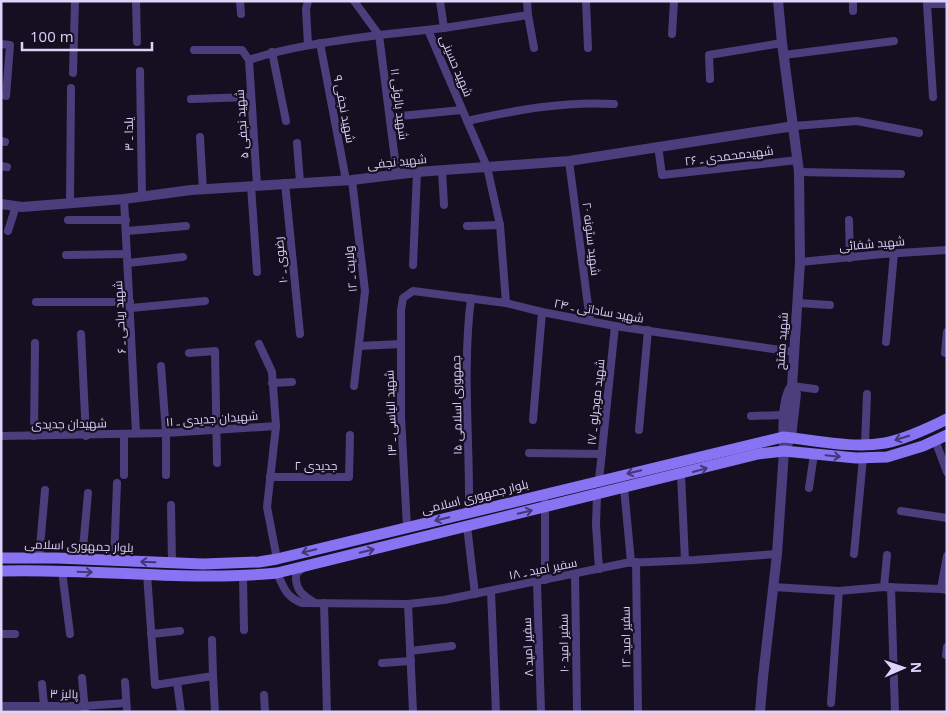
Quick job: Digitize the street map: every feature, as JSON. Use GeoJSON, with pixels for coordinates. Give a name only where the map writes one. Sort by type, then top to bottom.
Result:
{"type":"FeatureCollection","features":[{"type":"Feature","properties":{"kind":"main road","name":"بلوار جمهوری اسلامی"},"geometry":{"type":"LineString","coordinates":[[1,558],[172,563],[232,563],[277,559],[599,480],[787,437],[865,444],[884,443],[918,433],[947,419]]}},
{"type":"Feature","properties":{"kind":"main road","name":"بلوار جمهوری اسلامی"},"geometry":{"type":"LineString","coordinates":[[1,571],[243,576],[277,573],[758,454],[784,451],[863,458],[887,457],[923,446],[947,434]]}},
{"type":"Feature","properties":{"kind":"main road"},"geometry":{"type":"LineString","coordinates":[[334,545],[336,559]]}},
{"type":"Feature","properties":{"kind":"street"},"geometry":{"type":"LineString","coordinates":[[73,73],[76,1]]}},
{"type":"Feature","properties":{"kind":"street"},"geometry":{"type":"LineString","coordinates":[[136,1],[137,42]]}},
{"type":"Feature","properties":{"kind":"street"},"geometry":{"type":"LineString","coordinates":[[240,1],[241,14]]}},
{"type":"Feature","properties":{"kind":"street"},"geometry":{"type":"LineString","coordinates":[[308,1],[306,9],[308,45]]}},
{"type":"Feature","properties":{"kind":"street"},"geometry":{"type":"LineString","coordinates":[[354,1],[379,36]]}},
{"type":"Feature","properties":{"kind":"street"},"geometry":{"type":"LineString","coordinates":[[440,1],[444,28]]}},
{"type":"Feature","properties":{"kind":"street"},"geometry":{"type":"LineString","coordinates":[[527,1],[534,48]]}},
{"type":"Feature","properties":{"kind":"street"},"geometry":{"type":"LineString","coordinates":[[586,1],[588,48]]}},
{"type":"Feature","properties":{"kind":"street"},"geometry":{"type":"LineString","coordinates":[[672,34],[674,1]]}},
{"type":"Feature","properties":{"kind":"street","name":"شهید مفتح"},"geometry":{"type":"LineString","coordinates":[[760,712],[777,554],[784,451],[787,437],[785,416],[788,392],[792,386],[800,262],[800,172],[778,1]]}},
{"type":"Feature","properties":{"kind":"street"},"geometry":{"type":"LineString","coordinates":[[853,1],[853,11]]}},
{"type":"Feature","properties":{"kind":"street"},"geometry":{"type":"LineString","coordinates":[[933,97],[927,4],[947,4]]}},
{"type":"Feature","properties":{"kind":"street"},"geometry":{"type":"LineString","coordinates":[[428,30],[528,15]]}},
{"type":"Feature","properties":{"kind":"street","name":"شهید حسینی"},"geometry":{"type":"LineString","coordinates":[[249,60],[272,52],[308,45],[428,30],[487,167],[500,224],[506,303]]}},
{"type":"Feature","properties":{"kind":"street","name":"شهید بالوئی ۱۱"},"geometry":{"type":"LineString","coordinates":[[379,36],[397,175]]}},
{"type":"Feature","properties":{"kind":"street"},"geometry":{"type":"LineString","coordinates":[[784,55],[894,41]]}},
{"type":"Feature","properties":{"kind":"street","name":"شهید نجفی ۹"},"geometry":{"type":"LineString","coordinates":[[320,43],[349,180]]}},
{"type":"Feature","properties":{"kind":"street"},"geometry":{"type":"LineString","coordinates":[[710,79],[709,55],[782,43]]}},
{"type":"Feature","properties":{"kind":"street"},"geometry":{"type":"LineString","coordinates":[[1,44],[10,45],[6,96]]}},
{"type":"Feature","properties":{"kind":"street"},"geometry":{"type":"LineString","coordinates":[[194,50],[242,50],[249,60]]}},
{"type":"Feature","properties":{"kind":"street"},"geometry":{"type":"LineString","coordinates":[[272,52],[286,121]]}},
{"type":"Feature","properties":{"kind":"street","name":"شهید نجفی ۵"},"geometry":{"type":"LineString","coordinates":[[249,60],[257,272]]}},
{"type":"Feature","properties":{"kind":"street","name":"یلدا ـ ۳"},"geometry":{"type":"LineString","coordinates":[[140,71],[142,198]]}},
{"type":"Feature","properties":{"kind":"street"},"geometry":{"type":"LineString","coordinates":[[70,88],[70,203]]}},
{"type":"Feature","properties":{"kind":"street"},"geometry":{"type":"LineString","coordinates":[[191,99],[251,96]]}},
{"type":"Feature","properties":{"kind":"street"},"geometry":{"type":"LineString","coordinates":[[467,121],[531,107],[586,102],[614,104]]}},
{"type":"Feature","properties":{"kind":"street"},"geometry":{"type":"LineString","coordinates":[[390,117],[462,110]]}},
{"type":"Feature","properties":{"kind":"street"},"geometry":{"type":"LineString","coordinates":[[794,126],[856,121],[919,133]]}},
{"type":"Feature","properties":{"kind":"street","name":"شهید نجفی"},"geometry":{"type":"LineString","coordinates":[[1,204],[16,206],[142,198],[203,190],[349,180],[417,172],[569,161],[794,126]]}},
{"type":"Feature","properties":{"kind":"street"},"geometry":{"type":"LineString","coordinates":[[200,137],[203,190]]}},
{"type":"Feature","properties":{"kind":"street"},"geometry":{"type":"LineString","coordinates":[[296,142],[300,182]]}},
{"type":"Feature","properties":{"kind":"street","name":"شهیدمحمدی ـ ۲۶"},"geometry":{"type":"LineString","coordinates":[[658,146],[662,175],[798,160]]}},
{"type":"Feature","properties":{"kind":"street","name":"شهید ستونه ۲۰"},"geometry":{"type":"LineString","coordinates":[[569,161],[590,321]]}},
{"type":"Feature","properties":{"kind":"street"},"geometry":{"type":"LineString","coordinates":[[442,170],[444,205]]}},
{"type":"Feature","properties":{"kind":"street"},"geometry":{"type":"LineString","coordinates":[[413,265],[417,172]]}},
{"type":"Feature","properties":{"kind":"street"},"geometry":{"type":"LineString","coordinates":[[800,172],[901,174]]}},
{"type":"Feature","properties":{"kind":"street","name":"ولایت ـ ۱۲"},"geometry":{"type":"LineString","coordinates":[[349,180],[365,291],[354,386]]}},
{"type":"Feature","properties":{"kind":"street","name":"رضوی ـ ۱۰"},"geometry":{"type":"LineString","coordinates":[[285,183],[300,334]]}},
{"type":"Feature","properties":{"kind":"street","name":"شهید ریاحی ـ ۶"},"geometry":{"type":"LineString","coordinates":[[124,199],[131,305],[136,434]]}},
{"type":"Feature","properties":{"kind":"street"},"geometry":{"type":"LineString","coordinates":[[8,231],[16,206]]}},
{"type":"Feature","properties":{"kind":"street"},"geometry":{"type":"LineString","coordinates":[[68,220],[126,220]]}},
{"type":"Feature","properties":{"kind":"street"},"geometry":{"type":"LineString","coordinates":[[849,220],[850,258]]}},
{"type":"Feature","properties":{"kind":"street"},"geometry":{"type":"LineString","coordinates":[[467,226],[500,224]]}},
{"type":"Feature","properties":{"kind":"street"},"geometry":{"type":"LineString","coordinates":[[127,231],[186,226]]}},
{"type":"Feature","properties":{"kind":"street","name":"شهید شفائی"},"geometry":{"type":"LineString","coordinates":[[800,262],[947,250]]}},
{"type":"Feature","properties":{"kind":"street"},"geometry":{"type":"LineString","coordinates":[[886,342],[894,253]]}},
{"type":"Feature","properties":{"kind":"street"},"geometry":{"type":"LineString","coordinates":[[66,255],[128,254]]}},
{"type":"Feature","properties":{"kind":"street"},"geometry":{"type":"LineString","coordinates":[[128,263],[183,257]]}},
{"type":"Feature","properties":{"kind":"street","name":"شهید ساداتی ـ ۲۴"},"geometry":{"type":"LineString","coordinates":[[403,298],[413,291],[471,298],[506,303],[615,326],[794,352]]}},
{"type":"Feature","properties":{"kind":"street","name":"شهید الیاسی ـ ۱۳"},"geometry":{"type":"LineString","coordinates":[[403,298],[401,310],[401,417],[407,527]]}},
{"type":"Feature","properties":{"kind":"street","name":"جمهوری اسلامی ۱۵"},"geometry":{"type":"LineString","coordinates":[[469,512],[470,470],[466,368],[471,298]]}},
{"type":"Feature","properties":{"kind":"street"},"geometry":{"type":"LineString","coordinates":[[36,302],[131,305],[205,301]]}},
{"type":"Feature","properties":{"kind":"street"},"geometry":{"type":"LineString","coordinates":[[798,303],[830,306]]}},
{"type":"Feature","properties":{"kind":"street"},"geometry":{"type":"LineString","coordinates":[[533,420],[542,312]]}},
{"type":"Feature","properties":{"kind":"street","name":"شهید موجرلو ـ ۱۷"},"geometry":{"type":"LineString","coordinates":[[599,480],[615,326]]}},
{"type":"Feature","properties":{"kind":"street"},"geometry":{"type":"LineString","coordinates":[[639,430],[648,330]]}},
{"type":"Feature","properties":{"kind":"street"},"geometry":{"type":"LineString","coordinates":[[945,353],[947,332]]}},
{"type":"Feature","properties":{"kind":"street"},"geometry":{"type":"LineString","coordinates":[[81,334],[86,436]]}},
{"type":"Feature","properties":{"kind":"street"},"geometry":{"type":"LineString","coordinates":[[34,436],[35,343]]}},
{"type":"Feature","properties":{"kind":"street"},"geometry":{"type":"LineString","coordinates":[[259,344],[272,372],[276,426]]}},
{"type":"Feature","properties":{"kind":"street"},"geometry":{"type":"LineString","coordinates":[[359,346],[401,344]]}},
{"type":"Feature","properties":{"kind":"street"},"geometry":{"type":"LineString","coordinates":[[189,353],[215,351],[217,463]]}},
{"type":"Feature","properties":{"kind":"street"},"geometry":{"type":"LineString","coordinates":[[161,366],[166,434],[166,475]]}},
{"type":"Feature","properties":{"kind":"street"},"geometry":{"type":"LineString","coordinates":[[272,383],[292,382]]}},
{"type":"Feature","properties":{"kind":"street"},"geometry":{"type":"LineString","coordinates":[[792,386],[815,389]]}},
{"type":"Feature","properties":{"kind":"street"},"geometry":{"type":"LineString","coordinates":[[787,437],[796,394],[792,386]]}},
{"type":"Feature","properties":{"kind":"street"},"geometry":{"type":"LineString","coordinates":[[865,444],[867,394]]}},
{"type":"Feature","properties":{"kind":"street"},"geometry":{"type":"LineString","coordinates":[[751,416],[785,416]]}},
{"type":"Feature","properties":{"kind":"street","name":"شهیدان جدیدی ـ ۱۱"},"geometry":{"type":"LineString","coordinates":[[136,434],[166,434],[276,426],[267,507],[277,559]]}},
{"type":"Feature","properties":{"kind":"street"},"geometry":{"type":"LineString","coordinates":[[124,434],[124,475]]}},
{"type":"Feature","properties":{"kind":"street","name":"شهیدان جدیدی"},"geometry":{"type":"LineString","coordinates":[[1,436],[136,434]]}},
{"type":"Feature","properties":{"kind":"street","name":"جدیدی ۲"},"geometry":{"type":"LineString","coordinates":[[270,477],[349,477],[350,435]]}},
{"type":"Feature","properties":{"kind":"street"},"geometry":{"type":"LineString","coordinates":[[935,440],[947,472]]}},
{"type":"Feature","properties":{"kind":"street"},"geometry":{"type":"LineString","coordinates":[[529,453],[602,454]]}},
{"type":"Feature","properties":{"kind":"street"},"geometry":{"type":"LineString","coordinates":[[810,488],[814,454]]}},
{"type":"Feature","properties":{"kind":"street"},"geometry":{"type":"LineString","coordinates":[[854,554],[863,458]]}},
{"type":"Feature","properties":{"kind":"street"},"geometry":{"type":"LineString","coordinates":[[681,474],[685,560]]}},
{"type":"Feature","properties":{"kind":"street"},"geometry":{"type":"LineString","coordinates":[[114,561],[117,483]]}},
{"type":"Feature","properties":{"kind":"street","name":"سفیر امید ۱۲"},"geometry":{"type":"LineString","coordinates":[[624,488],[633,562],[638,712]]}},
{"type":"Feature","properties":{"kind":"street"},"geometry":{"type":"LineString","coordinates":[[39,558],[45,490]]}},
{"type":"Feature","properties":{"kind":"street"},"geometry":{"type":"LineString","coordinates":[[82,559],[88,494]]}},
{"type":"Feature","properties":{"kind":"street"},"geometry":{"type":"LineString","coordinates":[[544,494],[546,507],[546,580]]}},
{"type":"Feature","properties":{"kind":"street"},"geometry":{"type":"LineString","coordinates":[[597,495],[596,531],[600,569]]}},
{"type":"Feature","properties":{"kind":"street"},"geometry":{"type":"LineString","coordinates":[[171,505],[172,563]]}},
{"type":"Feature","properties":{"kind":"street"},"geometry":{"type":"LineString","coordinates":[[901,511],[947,518]]}},
{"type":"Feature","properties":{"kind":"street"},"geometry":{"type":"LineString","coordinates":[[466,526],[475,594]]}},
{"type":"Feature","properties":{"kind":"street","name":"سفیر امید ـ ۱۸"},"geometry":{"type":"LineString","coordinates":[[277,573],[291,599],[302,603],[408,604],[444,600],[633,562],[777,554]]}},
{"type":"Feature","properties":{"kind":"street"},"geometry":{"type":"LineString","coordinates":[[887,555],[887,587],[896,712]]}},
{"type":"Feature","properties":{"kind":"street"},"geometry":{"type":"LineString","coordinates":[[773,587],[839,592],[887,587],[944,590],[947,556]]}},
{"type":"Feature","properties":{"kind":"street"},"geometry":{"type":"LineString","coordinates":[[304,567],[296,574],[297,589],[302,595],[315,603]]}},
{"type":"Feature","properties":{"kind":"street"},"geometry":{"type":"LineString","coordinates":[[62,571],[70,634]]}},
{"type":"Feature","properties":{"kind":"street"},"geometry":{"type":"LineString","coordinates":[[147,574],[155,685],[213,676]]}},
{"type":"Feature","properties":{"kind":"street","name":"سفیر امید ۱۰"},"geometry":{"type":"LineString","coordinates":[[575,574],[577,712]]}},
{"type":"Feature","properties":{"kind":"street"},"geometry":{"type":"LineString","coordinates":[[243,576],[244,630]]}},
{"type":"Feature","properties":{"kind":"street","name":"سفیر امید ۸"},"geometry":{"type":"LineString","coordinates":[[537,582],[541,712]]}},
{"type":"Feature","properties":{"kind":"street"},"geometry":{"type":"LineString","coordinates":[[491,591],[496,712]]}},
{"type":"Feature","properties":{"kind":"street"},"geometry":{"type":"LineString","coordinates":[[831,702],[839,592]]}},
{"type":"Feature","properties":{"kind":"street"},"geometry":{"type":"LineString","coordinates":[[324,603],[327,712]]}},
{"type":"Feature","properties":{"kind":"street"},"geometry":{"type":"LineString","coordinates":[[408,604],[413,712]]}},
{"type":"Feature","properties":{"kind":"street"},"geometry":{"type":"LineString","coordinates":[[151,634],[180,631]]}},
{"type":"Feature","properties":{"kind":"street"},"geometry":{"type":"LineString","coordinates":[[1,634],[14,634]]}},
{"type":"Feature","properties":{"kind":"street"},"geometry":{"type":"LineString","coordinates":[[212,640],[215,712]]}},
{"type":"Feature","properties":{"kind":"street"},"geometry":{"type":"LineString","coordinates":[[410,651],[452,646]]}},
{"type":"Feature","properties":{"kind":"street"},"geometry":{"type":"LineString","coordinates":[[382,663],[410,661]]}},
{"type":"Feature","properties":{"kind":"street"},"geometry":{"type":"LineString","coordinates":[[82,678],[85,709]]}},
{"type":"Feature","properties":{"kind":"street"},"geometry":{"type":"LineString","coordinates":[[125,682],[127,712]]}},
{"type":"Feature","properties":{"kind":"street"},"geometry":{"type":"LineString","coordinates":[[177,682],[181,712]]}},
{"type":"Feature","properties":{"kind":"street"},"geometry":{"type":"LineString","coordinates":[[42,684],[44,705]]}},
{"type":"Feature","properties":{"kind":"street"},"geometry":{"type":"LineString","coordinates":[[264,695],[265,712]]}},
{"type":"Feature","properties":{"kind":"street","name":"پالیز ۳"},"geometry":{"type":"LineString","coordinates":[[1,706],[44,705],[85,709],[126,702]]}}]}
